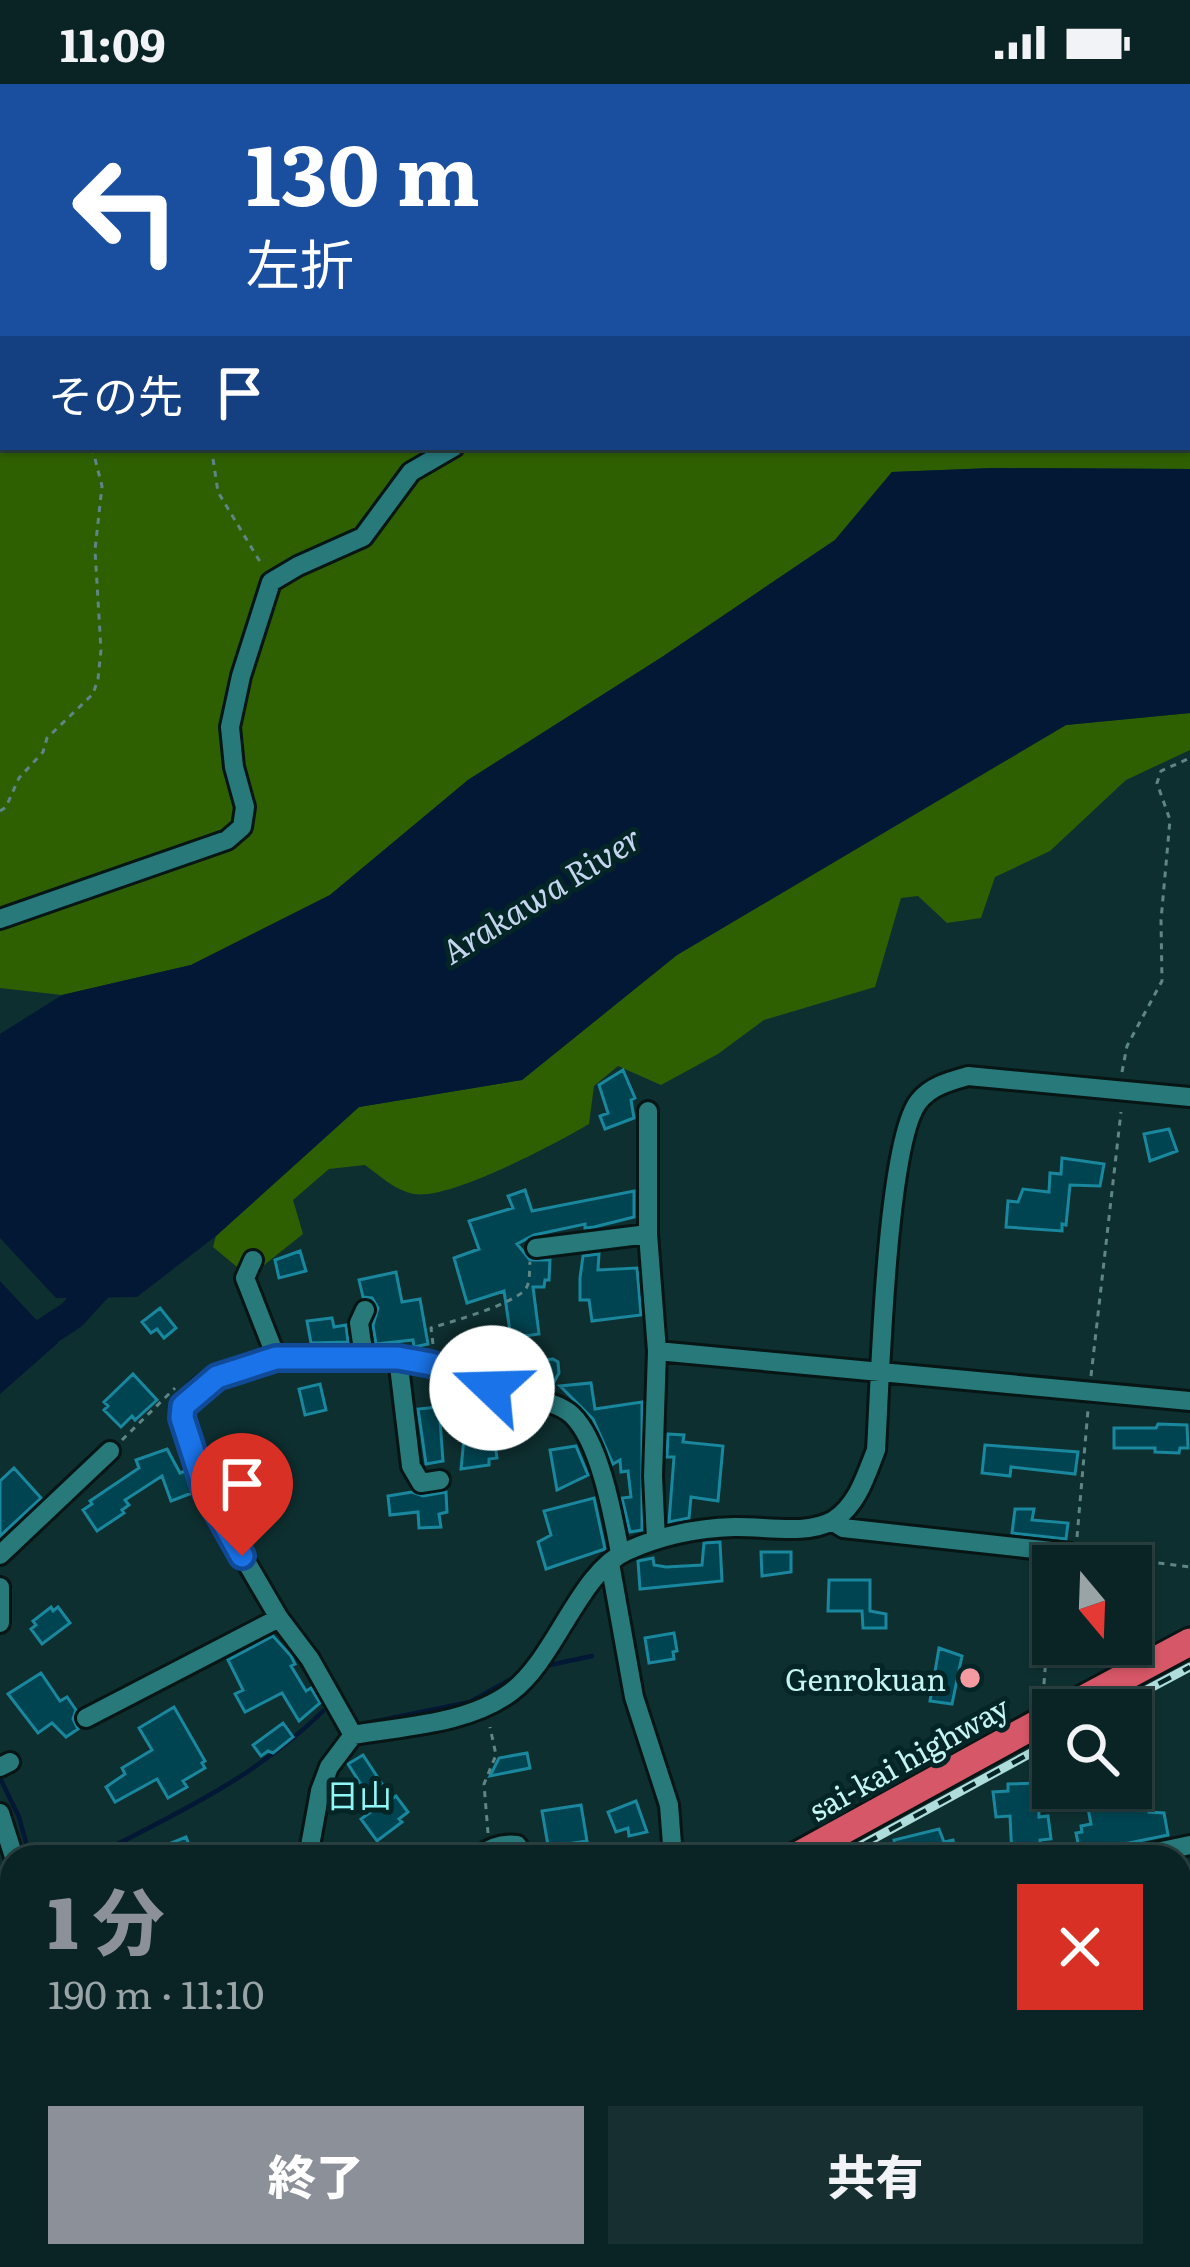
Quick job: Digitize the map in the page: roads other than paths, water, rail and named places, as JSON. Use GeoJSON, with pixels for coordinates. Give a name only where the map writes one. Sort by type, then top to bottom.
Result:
{"type":"FeatureCollection","features":[{"type":"Feature","properties":{"kind":"highway","name":"sai-kai highway"},"geometry":{"type":"LineString","coordinates":[[1102,1689],[1190,1642]]}},
{"type":"Feature","properties":{"kind":"highway","name":"sai-kai highway"},"geometry":{"type":"LineString","coordinates":[[817,1845],[1032,1727]]}},
{"type":"Feature","properties":{"kind":"street"},"geometry":{"type":"LineString","coordinates":[[6,915],[227,840],[242,827],[245,807],[230,727],[271,582],[364,537],[411,472],[449,450]]}},
{"type":"Feature","properties":{"kind":"street"},"geometry":{"type":"LineString","coordinates":[[310,1845],[329,1767],[353,1735],[484,1708],[528,1678],[576,1603],[615,1558],[674,1534],[730,1527],[808,1528],[832,1521],[862,1488],[876,1450],[896,1186],[907,1125],[918,1101],[936,1087],[968,1076],[1190,1097]]}},
{"type":"Feature","properties":{"kind":"street"},"geometry":{"type":"LineString","coordinates":[[648,1111],[648,1234],[657,1351],[656,1540]]}},
{"type":"Feature","properties":{"kind":"street"},"geometry":{"type":"LineString","coordinates":[[536,1248],[648,1234]]}},
{"type":"Feature","properties":{"kind":"street"},"geometry":{"type":"LineString","coordinates":[[253,1260],[245,1278],[276,1358]]}},
{"type":"Feature","properties":{"kind":"street"},"geometry":{"type":"LineString","coordinates":[[364,1357],[359,1323],[365,1310]]}},
{"type":"Feature","properties":{"kind":"street"},"geometry":{"type":"LineString","coordinates":[[657,1351],[1190,1401]]}},
{"type":"Feature","properties":{"kind":"street"},"geometry":{"type":"LineString","coordinates":[[353,1735],[206,1492],[182,1418],[183,1406],[217,1377],[276,1358],[398,1358],[431,1364],[571,1414],[608,1489],[634,1697],[669,1805],[672,1845]]}},
{"type":"Feature","properties":{"kind":"street"},"geometry":{"type":"LineString","coordinates":[[398,1358],[411,1466],[421,1483],[440,1480]]}},
{"type":"Feature","properties":{"kind":"street"},"geometry":{"type":"LineString","coordinates":[[0,1555],[110,1451]]}},
{"type":"Feature","properties":{"kind":"street"},"geometry":{"type":"LineString","coordinates":[[832,1521],[843,1528],[1032,1549]]}},
{"type":"Feature","properties":{"kind":"street"},"geometry":{"type":"LineString","coordinates":[[0,1587],[0,1623]]}},
{"type":"Feature","properties":{"kind":"street"},"geometry":{"type":"LineString","coordinates":[[86,1718],[279,1618]]}},
{"type":"Feature","properties":{"kind":"street"},"geometry":{"type":"LineString","coordinates":[[0,1813],[10,1845]]}},
{"type":"Feature","properties":{"kind":"water"},"geometry":{"type":"Polygon","coordinates":[[[1190,469],[1190,713],[1066,725],[677,955],[522,1080],[359,1107],[216,1236],[137,1297],[56,1298],[0,1238],[0,1034],[62,995],[191,965],[330,895],[468,780],[835,540],[892,472],[1190,469]]]}},
{"type":"Feature","properties":{"kind":"water"},"geometry":{"type":"Polygon","coordinates":[[[0,1281],[58,1343],[0,1394],[0,1281]]]}},
{"type":"Feature","properties":{"kind":"waterway","name":"Arakawa River"},"geometry":{"type":"LineString","coordinates":[[0,1362],[72,1315],[113,1270]]}},
{"type":"Feature","properties":{"kind":"waterway"},"geometry":{"type":"LineString","coordinates":[[545,1666],[592,1656]]}},
{"type":"Feature","properties":{"kind":"waterway"},"geometry":{"type":"LineString","coordinates":[[367,1723],[470,1702],[513,1678]]}},
{"type":"Feature","properties":{"kind":"waterway"},"geometry":{"type":"LineString","coordinates":[[115,1845],[243,1775],[323,1711]]}},
{"type":"Feature","properties":{"kind":"waterway"},"geometry":{"type":"LineString","coordinates":[[0,1778],[27,1845]]}},
{"type":"Feature","properties":{"kind":"railway"},"geometry":{"type":"LineString","coordinates":[[1149,1689],[1190,1667]]}},
{"type":"Feature","properties":{"kind":"railway"},"geometry":{"type":"LineString","coordinates":[[862,1845],[1032,1752]]}},
{"type":"Feature","properties":{"kind":"place","name":"Genrokuan"},"geometry":{"type":"Point","coordinates":[970,1678]}},
{"type":"Feature","properties":{"kind":"district","name":"日山"},"geometry":{"type":"Point","coordinates":[359,1793]}}]}
